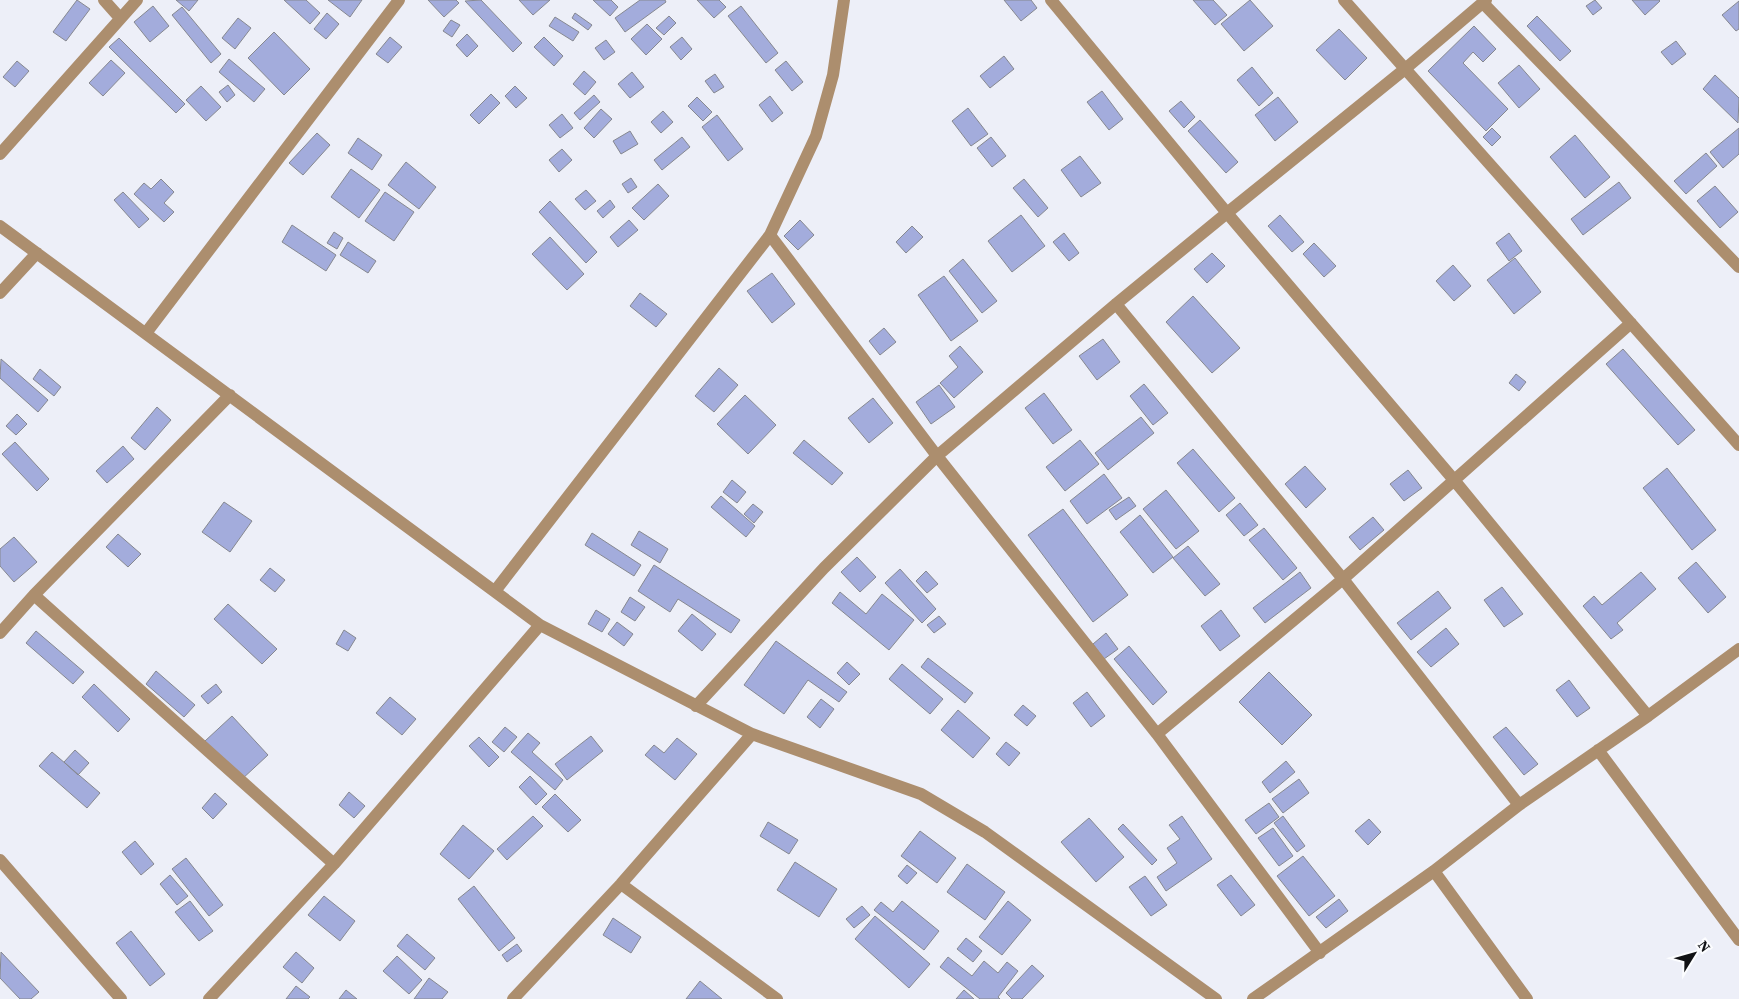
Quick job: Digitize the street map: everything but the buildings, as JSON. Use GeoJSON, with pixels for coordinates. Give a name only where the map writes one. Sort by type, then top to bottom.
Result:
{"type":"FeatureCollection","features":[{"type":"Feature","properties":{"kind":"street"},"geometry":{"type":"LineString","coordinates":[[104,0],[120,18]]}},
{"type":"Feature","properties":{"kind":"street"},"geometry":{"type":"LineString","coordinates":[[0,154],[137,0]]}},
{"type":"Feature","properties":{"kind":"street"},"geometry":{"type":"LineString","coordinates":[[146,333],[399,0]]}},
{"type":"Feature","properties":{"kind":"street"},"geometry":{"type":"LineString","coordinates":[[494,591],[770,235],[816,136],[833,75],[844,0]]}},
{"type":"Feature","properties":{"kind":"street"},"geometry":{"type":"LineString","coordinates":[[1051,0],[1226,213],[1454,480],[1648,716]]}},
{"type":"Feature","properties":{"kind":"street"},"geometry":{"type":"LineString","coordinates":[[1344,0],[1739,445]]}},
{"type":"Feature","properties":{"kind":"street"},"geometry":{"type":"LineString","coordinates":[[696,706],[824,568],[937,456],[1116,304],[1405,69],[1484,2],[1739,267]]}},
{"type":"Feature","properties":{"kind":"street"},"geometry":{"type":"LineString","coordinates":[[0,226],[540,625],[752,734],[920,794],[984,832],[1216,999]]}},
{"type":"Feature","properties":{"kind":"street"},"geometry":{"type":"LineString","coordinates":[[770,235],[937,456],[1157,734],[1320,953]]}},
{"type":"Feature","properties":{"kind":"street"},"geometry":{"type":"LineString","coordinates":[[0,293],[37,253]]}},
{"type":"Feature","properties":{"kind":"street"},"geometry":{"type":"LineString","coordinates":[[1116,304],[1343,579],[1519,805]]}},
{"type":"Feature","properties":{"kind":"street"},"geometry":{"type":"LineString","coordinates":[[1157,734],[1343,579],[1631,323]]}},
{"type":"Feature","properties":{"kind":"street"},"geometry":{"type":"LineString","coordinates":[[0,633],[34,595],[230,395]]}},
{"type":"Feature","properties":{"kind":"street"},"geometry":{"type":"LineString","coordinates":[[34,595],[334,864]]}},
{"type":"Feature","properties":{"kind":"street"},"geometry":{"type":"LineString","coordinates":[[209,999],[334,864],[540,625]]}},
{"type":"Feature","properties":{"kind":"street"},"geometry":{"type":"LineString","coordinates":[[1253,999],[1434,871],[1519,805],[1648,716],[1739,649]]}},
{"type":"Feature","properties":{"kind":"street"},"geometry":{"type":"LineString","coordinates":[[513,999],[621,884],[752,734]]}},
{"type":"Feature","properties":{"kind":"street"},"geometry":{"type":"LineString","coordinates":[[1598,750],[1739,940]]}},
{"type":"Feature","properties":{"kind":"street"},"geometry":{"type":"LineString","coordinates":[[0,860],[121,999]]}},
{"type":"Feature","properties":{"kind":"street"},"geometry":{"type":"LineString","coordinates":[[1434,871],[1527,999]]}},
{"type":"Feature","properties":{"kind":"street"},"geometry":{"type":"LineString","coordinates":[[621,884],[777,999]]}}]}
